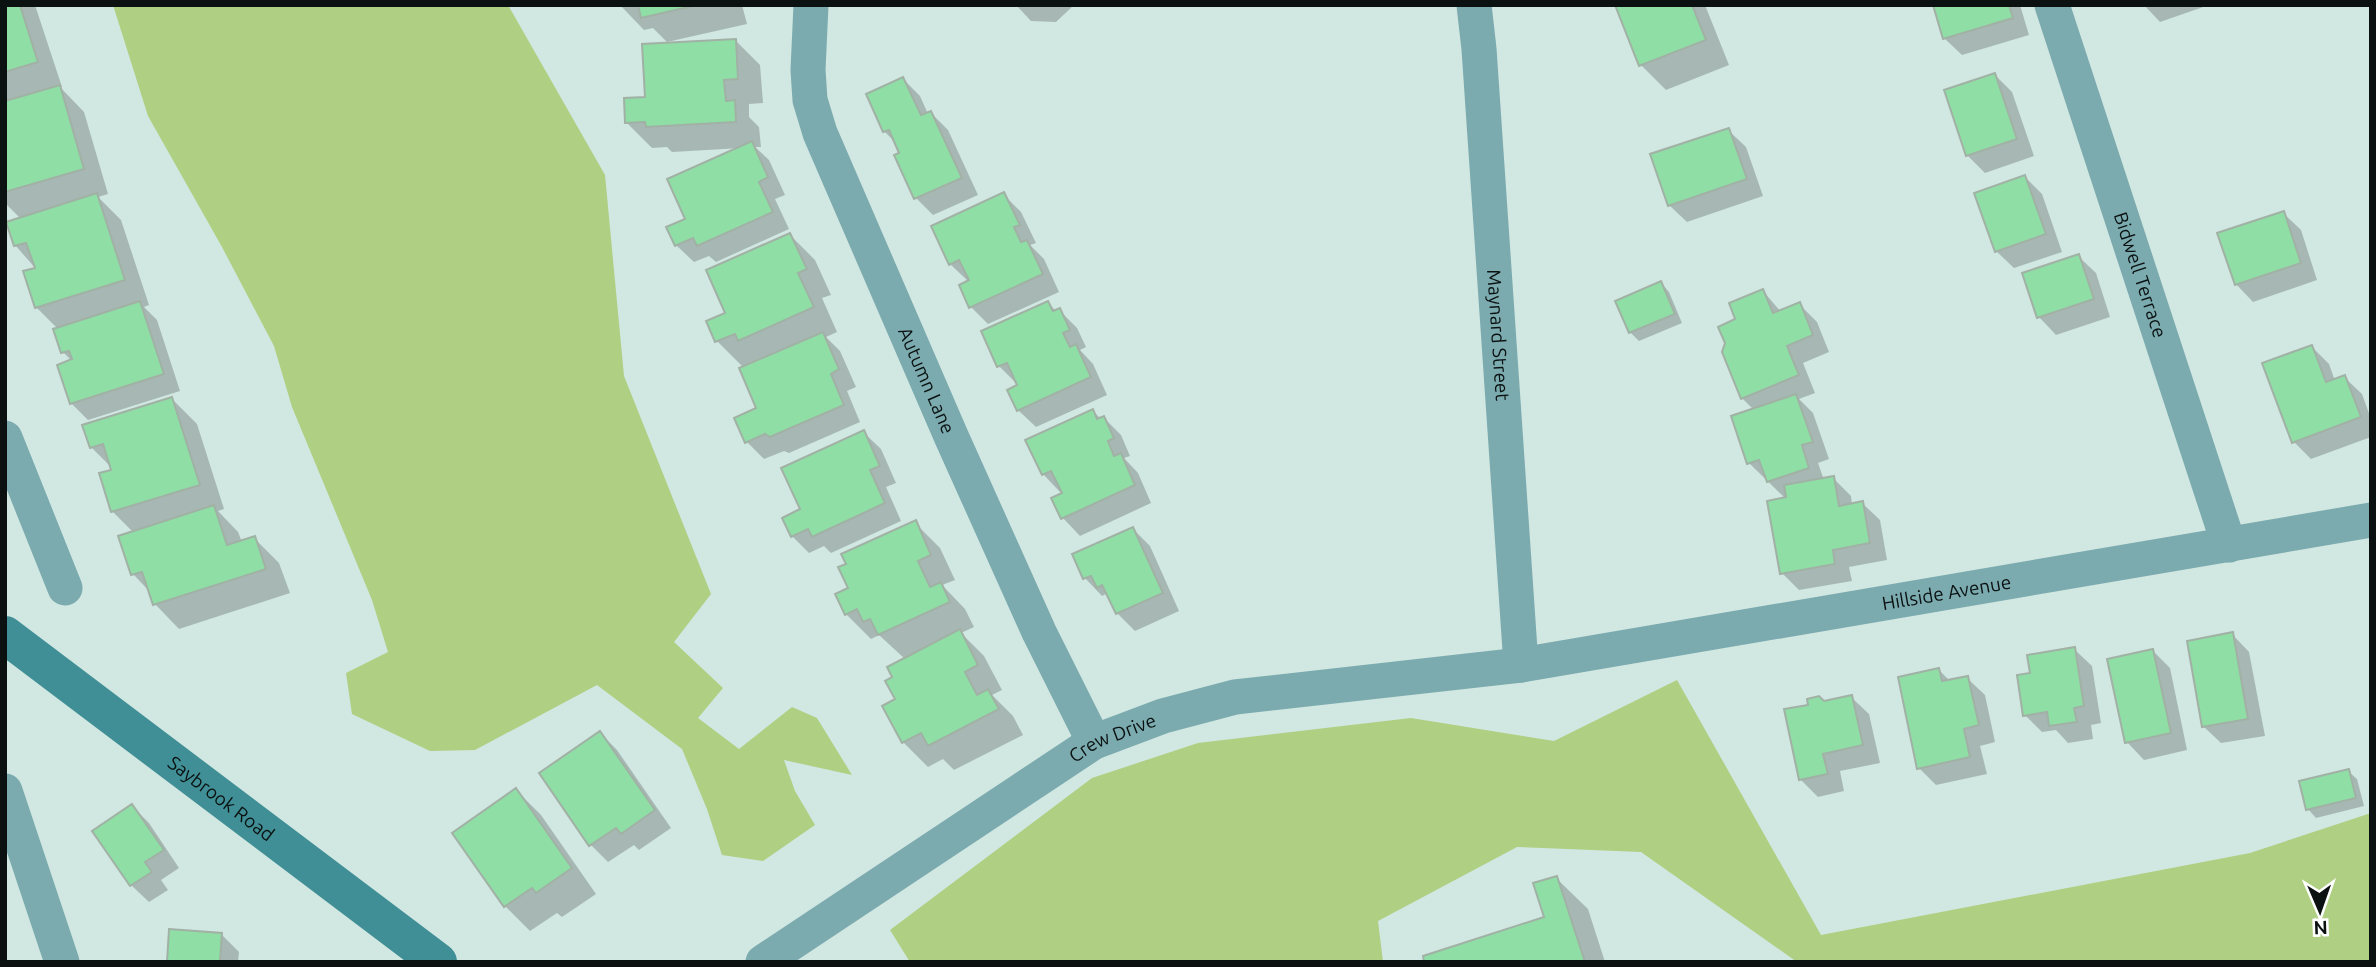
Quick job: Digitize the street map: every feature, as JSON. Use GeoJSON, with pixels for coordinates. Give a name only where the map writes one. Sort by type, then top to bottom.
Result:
{"type":"FeatureCollection","features":[{"type":"Feature","properties":{"kind":"main road","name":"Saybrook Road"},"geometry":{"type":"LineString","coordinates":[[5,635],[438,962]]}},
{"type":"Feature","properties":{"kind":"street","name":"Autumn Lane"},"geometry":{"type":"LineString","coordinates":[[811,5],[808,70],[810,100],[820,133],[1039,632],[1094,742]]}},
{"type":"Feature","properties":{"kind":"street","name":"Maynard Street"},"geometry":{"type":"LineString","coordinates":[[1474,5],[1521,665]]}},
{"type":"Feature","properties":{"kind":"street","name":"Bidwell Terrace"},"geometry":{"type":"LineString","coordinates":[[2052,5],[2229,545]]}},
{"type":"Feature","properties":{"kind":"street"},"geometry":{"type":"LineString","coordinates":[[5,438],[65,588]]}},
{"type":"Feature","properties":{"kind":"street","name":"Hillside Avenue"},"geometry":{"type":"LineString","coordinates":[[1521,665],[2371,520]]}},
{"type":"Feature","properties":{"kind":"street","name":"Crew Drive"},"geometry":{"type":"LineString","coordinates":[[763,962],[1094,742],[1163,716],[1235,696],[1521,665]]}},
{"type":"Feature","properties":{"kind":"street"},"geometry":{"type":"LineString","coordinates":[[5,791],[62,962]]}},
{"type":"Feature","properties":{"kind":"green space"},"geometry":{"type":"Polygon","coordinates":[[[113,5],[508,5],[605,175],[624,376],[711,594],[674,642],[723,688],[698,718],[739,749],[792,707],[817,718],[852,775],[784,760],[795,791],[815,825],[763,861],[722,855],[707,809],[682,749],[597,685],[475,750],[430,751],[352,714],[346,673],[388,652],[372,600],[292,407],[274,346],[148,116],[113,5]]]}},
{"type":"Feature","properties":{"kind":"green space"},"geometry":{"type":"Polygon","coordinates":[[[1677,680],[1821,935],[2250,853],[2371,813],[2371,962],[1797,962],[1641,852],[1517,847],[1378,921],[1383,962],[910,962],[890,930],[1092,778],[1198,743],[1411,718],[1554,741],[1677,680]]]}},
{"type":"Feature","properties":{"kind":"building"},"geometry":{"type":"Polygon","coordinates":[[[5,5],[20,5],[38,62],[5,72],[5,5]]]}},
{"type":"Feature","properties":{"kind":"building"},"geometry":{"type":"Polygon","coordinates":[[[638,5],[697,5],[641,18],[638,5]]]}},
{"type":"Feature","properties":{"kind":"building"},"geometry":{"type":"Polygon","coordinates":[[[1615,5],[1692,5],[1706,40],[1639,66],[1615,5]]]}},
{"type":"Feature","properties":{"kind":"building"},"geometry":{"type":"Polygon","coordinates":[[[1933,5],[2009,5],[2013,18],[1943,39],[1933,5]]]}},
{"type":"Feature","properties":{"kind":"building"},"geometry":{"type":"Polygon","coordinates":[[[736,39],[738,79],[724,80],[726,101],[735,100],[736,122],[646,127],[645,122],[625,123],[624,98],[645,97],[642,44],[736,39]]]}},
{"type":"Feature","properties":{"kind":"building"},"geometry":{"type":"Polygon","coordinates":[[[1995,73],[2017,139],[1966,156],[1944,90],[1995,73]]]}},
{"type":"Feature","properties":{"kind":"building"},"geometry":{"type":"Polygon","coordinates":[[[903,77],[921,115],[931,111],[962,178],[914,199],[894,155],[899,153],[889,130],[883,132],[866,94],[903,77]]]}},
{"type":"Feature","properties":{"kind":"building"},"geometry":{"type":"Polygon","coordinates":[[[60,85],[84,169],[5,192],[5,101],[60,85]]]}},
{"type":"Feature","properties":{"kind":"building"},"geometry":{"type":"Polygon","coordinates":[[[1729,128],[1747,179],[1668,206],[1650,154],[1729,128]]]}},
{"type":"Feature","properties":{"kind":"building"},"geometry":{"type":"Polygon","coordinates":[[[752,141],[768,177],[759,182],[773,212],[697,246],[693,238],[675,246],[666,227],[685,219],[667,179],[752,141]]]}},
{"type":"Feature","properties":{"kind":"building"},"geometry":{"type":"Polygon","coordinates":[[[2025,175],[2046,234],[1995,252],[1974,193],[2025,175]]]}},
{"type":"Feature","properties":{"kind":"building"},"geometry":{"type":"Polygon","coordinates":[[[1004,192],[1020,225],[1014,227],[1021,242],[1027,240],[1043,274],[969,308],[959,285],[969,280],[959,260],[949,265],[931,226],[1004,192]]]}},
{"type":"Feature","properties":{"kind":"building"},"geometry":{"type":"Polygon","coordinates":[[[97,193],[125,280],[35,308],[23,271],[35,268],[26,243],[14,246],[6,222],[97,193]]]}},
{"type":"Feature","properties":{"kind":"building"},"geometry":{"type":"Polygon","coordinates":[[[2284,211],[2301,263],[2235,285],[2217,233],[2284,211]]]}},
{"type":"Feature","properties":{"kind":"building"},"geometry":{"type":"Polygon","coordinates":[[[790,233],[807,269],[798,273],[814,307],[738,341],[735,334],[715,342],[706,321],[725,313],[706,270],[790,233]]]}},
{"type":"Feature","properties":{"kind":"building"},"geometry":{"type":"Polygon","coordinates":[[[2079,254],[2094,299],[2037,318],[2022,273],[2079,254]]]}},
{"type":"Feature","properties":{"kind":"building"},"geometry":{"type":"Polygon","coordinates":[[[1661,281],[1675,314],[1629,333],[1615,301],[1661,281]]]}},
{"type":"Feature","properties":{"kind":"building"},"geometry":{"type":"Polygon","coordinates":[[[1763,289],[1773,313],[1800,302],[1813,335],[1787,346],[1799,375],[1741,399],[1722,352],[1725,343],[1718,327],[1735,319],[1729,303],[1763,289]]]}},
{"type":"Feature","properties":{"kind":"building"},"geometry":{"type":"Polygon","coordinates":[[[140,301],[164,374],[70,404],[57,365],[72,359],[69,351],[61,353],[53,329],[140,301]]]}},
{"type":"Feature","properties":{"kind":"building"},"geometry":{"type":"Polygon","coordinates":[[[1048,301],[1053,311],[1060,308],[1070,330],[1063,333],[1070,347],[1076,344],[1091,377],[1017,411],[1007,390],[1017,385],[1007,363],[997,367],[981,331],[1048,301]]]}},
{"type":"Feature","properties":{"kind":"building"},"geometry":{"type":"Polygon","coordinates":[[[823,332],[839,369],[831,374],[844,405],[770,437],[765,434],[745,443],[734,418],[756,408],[739,368],[823,332]]]}},
{"type":"Feature","properties":{"kind":"building"},"geometry":{"type":"Polygon","coordinates":[[[2312,345],[2326,382],[2345,375],[2361,417],[2292,443],[2262,363],[2312,345]]]}},
{"type":"Feature","properties":{"kind":"building"},"geometry":{"type":"Polygon","coordinates":[[[1796,394],[1813,442],[1802,445],[1809,468],[1767,482],[1759,460],[1747,464],[1731,416],[1796,394]]]}},
{"type":"Feature","properties":{"kind":"building"},"geometry":{"type":"Polygon","coordinates":[[[172,397],[200,485],[111,512],[99,473],[111,470],[103,444],[90,448],[82,425],[172,397]]]}},
{"type":"Feature","properties":{"kind":"building"},"geometry":{"type":"Polygon","coordinates":[[[1093,409],[1097,419],[1104,416],[1114,438],[1108,441],[1114,456],[1121,453],[1135,485],[1061,519],[1051,498],[1062,493],[1051,471],[1042,475],[1025,440],[1093,409]]]}},
{"type":"Feature","properties":{"kind":"building"},"geometry":{"type":"Polygon","coordinates":[[[864,430],[880,466],[870,470],[885,503],[812,537],[808,529],[791,537],[782,518],[800,509],[781,468],[864,430]]]}},
{"type":"Feature","properties":{"kind":"building"},"geometry":{"type":"Polygon","coordinates":[[[1834,476],[1839,506],[1863,501],[1870,543],[1833,550],[1835,564],[1780,574],[1767,501],[1786,497],[1784,485],[1834,476]]]}},
{"type":"Feature","properties":{"kind":"building"},"geometry":{"type":"Polygon","coordinates":[[[214,505],[227,545],[255,536],[266,569],[153,605],[142,572],[131,575],[118,536],[214,505]]]}},
{"type":"Feature","properties":{"kind":"building"},"geometry":{"type":"Polygon","coordinates":[[[916,520],[931,555],[918,561],[930,587],[941,582],[950,602],[878,635],[870,619],[863,622],[857,609],[845,615],[835,594],[848,588],[838,567],[846,564],[841,554],[916,520]]]}},
{"type":"Feature","properties":{"kind":"building"},"geometry":{"type":"Polygon","coordinates":[[[1133,527],[1163,593],[1116,614],[1102,585],[1097,588],[1091,576],[1083,579],[1072,554],[1133,527]]]}},
{"type":"Feature","properties":{"kind":"building"},"geometry":{"type":"Polygon","coordinates":[[[960,629],[978,665],[965,672],[977,695],[988,689],[999,709],[928,746],[921,733],[902,743],[882,706],[895,699],[885,681],[892,677],[887,667],[960,629]]]}},
{"type":"Feature","properties":{"kind":"building"},"geometry":{"type":"Polygon","coordinates":[[[2233,632],[2248,719],[2202,727],[2187,641],[2233,632]]]}},
{"type":"Feature","properties":{"kind":"building"},"geometry":{"type":"Polygon","coordinates":[[[2075,647],[2084,706],[2074,708],[2077,722],[2049,726],[2047,712],[2023,716],[2017,675],[2030,673],[2027,655],[2075,647]]]}},
{"type":"Feature","properties":{"kind":"building"},"geometry":{"type":"Polygon","coordinates":[[[2153,649],[2171,733],[2125,743],[2107,659],[2153,649]]]}},
{"type":"Feature","properties":{"kind":"building"},"geometry":{"type":"Polygon","coordinates":[[[1939,668],[1942,681],[1968,676],[1979,725],[1964,729],[1970,757],[1917,769],[1898,677],[1939,668]]]}},
{"type":"Feature","properties":{"kind":"building"},"geometry":{"type":"Polygon","coordinates":[[[1852,695],[1863,745],[1823,754],[1828,774],[1799,780],[1784,709],[1808,705],[1807,699],[1819,696],[1824,701],[1852,695]]]}},
{"type":"Feature","properties":{"kind":"building"},"geometry":{"type":"Polygon","coordinates":[[[600,731],[655,810],[621,834],[616,828],[589,846],[539,773],[600,731]]]}},
{"type":"Feature","properties":{"kind":"building"},"geometry":{"type":"Polygon","coordinates":[[[2349,769],[2356,798],[2306,810],[2299,781],[2349,769]]]}},
{"type":"Feature","properties":{"kind":"building"},"geometry":{"type":"Polygon","coordinates":[[[516,788],[572,868],[536,893],[532,888],[504,907],[452,833],[516,788]]]}},
{"type":"Feature","properties":{"kind":"building"},"geometry":{"type":"Polygon","coordinates":[[[132,804],[164,850],[145,862],[152,872],[130,886],[92,831],[132,804]]]}},
{"type":"Feature","properties":{"kind":"building"},"geometry":{"type":"Polygon","coordinates":[[[1557,876],[1585,962],[1424,962],[1423,956],[1544,917],[1533,883],[1557,876]]]}},
{"type":"Feature","properties":{"kind":"building"},"geometry":{"type":"Polygon","coordinates":[[[169,929],[222,933],[220,962],[167,962],[169,929]]]}}]}
